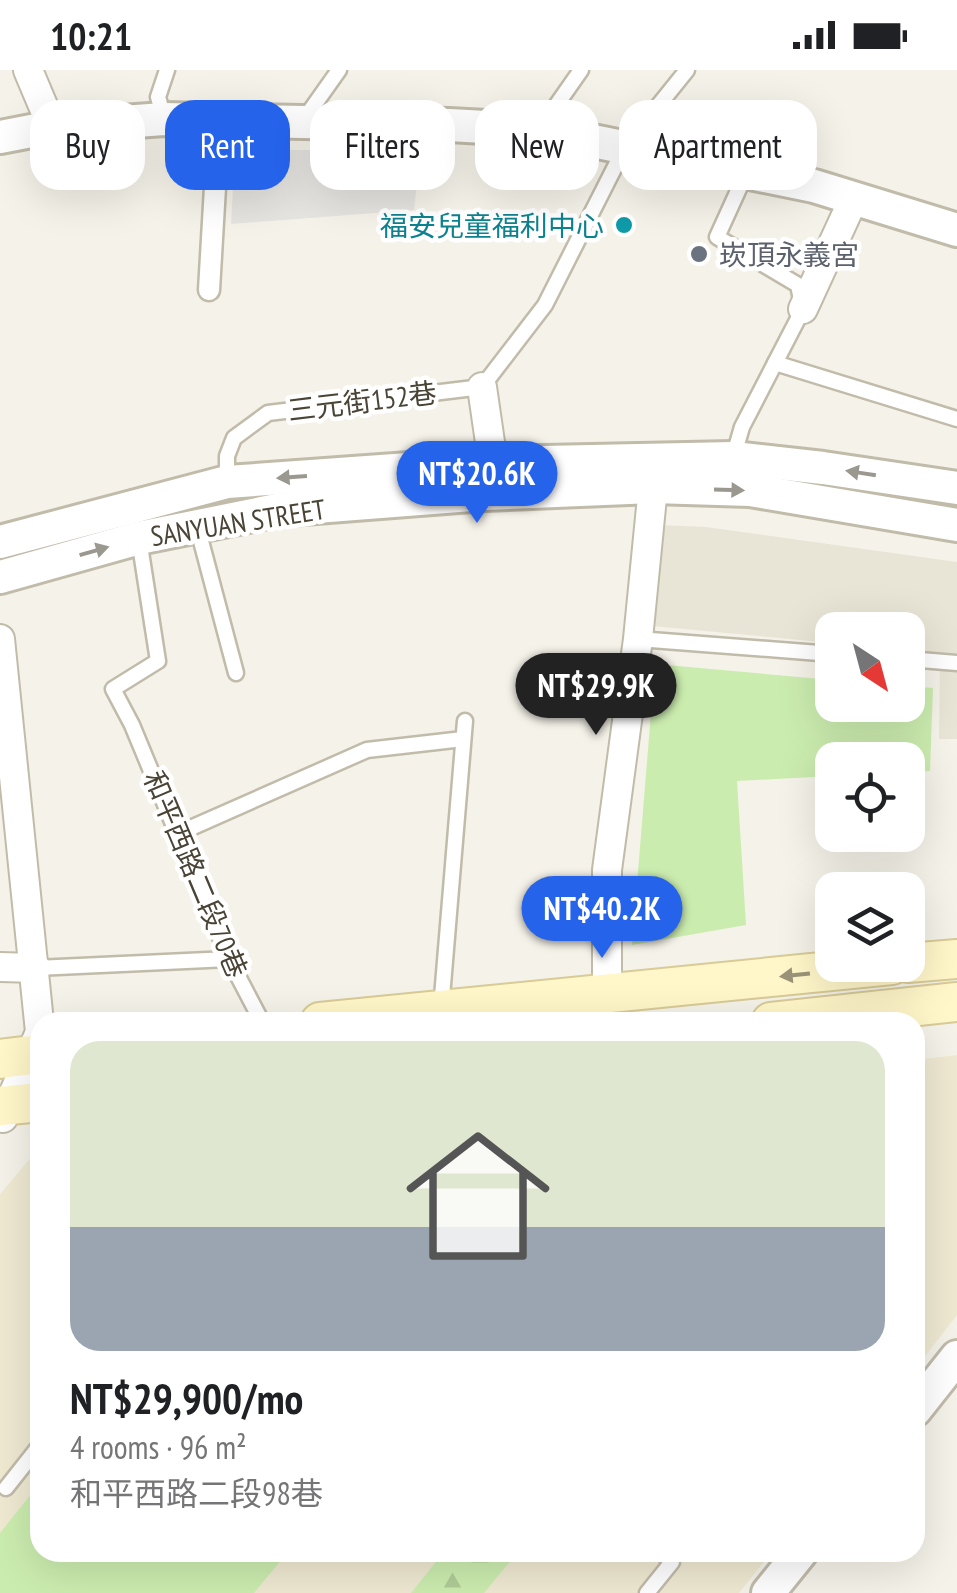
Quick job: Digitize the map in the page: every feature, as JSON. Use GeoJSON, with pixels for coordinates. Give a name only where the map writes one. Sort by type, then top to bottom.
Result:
{"type":"FeatureCollection","features":[{"type":"Feature","properties":{"kind":"main road"},"geometry":{"type":"LineString","coordinates":[[925,961],[957,958]]}},
{"type":"Feature","properties":{"kind":"main road"},"geometry":{"type":"LineString","coordinates":[[413,1012],[815,973]]}},
{"type":"Feature","properties":{"kind":"main road"},"geometry":{"type":"LineString","coordinates":[[864,1012],[957,1002]]}},
{"type":"Feature","properties":{"kind":"street"},"geometry":{"type":"LineString","coordinates":[[28,70],[41,100]]}},
{"type":"Feature","properties":{"kind":"street"},"geometry":{"type":"LineString","coordinates":[[145,120],[164,119]]}},
{"type":"Feature","properties":{"kind":"street"},"geometry":{"type":"LineString","coordinates":[[290,121],[475,128]]}},
{"type":"Feature","properties":{"kind":"street"},"geometry":{"type":"LineString","coordinates":[[0,137],[30,131]]}},
{"type":"Feature","properties":{"kind":"street"},"geometry":{"type":"LineString","coordinates":[[817,188],[957,230]]}},
{"type":"Feature","properties":{"kind":"street"},"geometry":{"type":"LineString","coordinates":[[210,290],[215,190]]}},
{"type":"Feature","properties":{"kind":"street"},"geometry":{"type":"LineString","coordinates":[[801,297],[854,198]]}},
{"type":"Feature","properties":{"kind":"street"},"geometry":{"type":"LineString","coordinates":[[482,387],[493,464]]}},
{"type":"Feature","properties":{"kind":"street","name":"SANYUAN STREET"},"geometry":{"type":"LineString","coordinates":[[0,542],[227,482],[493,464],[733,458],[957,488]]}},
{"type":"Feature","properties":{"kind":"street"},"geometry":{"type":"LineString","coordinates":[[606,994],[608,870],[653,487]]}},
{"type":"Feature","properties":{"kind":"street","name":"SANYUAN STREET"},"geometry":{"type":"LineString","coordinates":[[0,577],[138,538],[277,510],[474,495],[653,487],[750,490],[957,525]]}},
{"type":"Feature","properties":{"kind":"street"},"geometry":{"type":"LineString","coordinates":[[0,639],[10,814],[36,968],[39,1012]]}},
{"type":"Feature","properties":{"kind":"street"},"geometry":{"type":"LineString","coordinates":[[0,966],[36,968]]}},
{"type":"Feature","properties":{"kind":"street"},"geometry":{"type":"LineString","coordinates":[[12,1109],[23,1056]]}},
{"type":"Feature","properties":{"kind":"street"},"geometry":{"type":"LineString","coordinates":[[925,1397],[957,1357]]}},
{"type":"Feature","properties":{"kind":"street"},"geometry":{"type":"LineString","coordinates":[[768,1593],[792,1562]]}},
{"type":"Feature","properties":{"kind":"lane"},"geometry":{"type":"LineString","coordinates":[[164,119],[158,97],[167,70]]}},
{"type":"Feature","properties":{"kind":"lane"},"geometry":{"type":"LineString","coordinates":[[302,121],[340,70]]}},
{"type":"Feature","properties":{"kind":"lane"},"geometry":{"type":"LineString","coordinates":[[560,100],[581,70]]}},
{"type":"Feature","properties":{"kind":"lane"},"geometry":{"type":"LineString","coordinates":[[663,100],[686,70]]}},
{"type":"Feature","properties":{"kind":"lane"},"geometry":{"type":"LineString","coordinates":[[482,387],[545,305],[619,161]]}},
{"type":"Feature","properties":{"kind":"lane"},"geometry":{"type":"LineString","coordinates":[[733,458],[742,427],[775,363],[801,297],[717,237],[739,190]]}},
{"type":"Feature","properties":{"kind":"lane"},"geometry":{"type":"LineString","coordinates":[[775,363],[957,419]]}},
{"type":"Feature","properties":{"kind":"lane","name":"三元街152巷"},"geometry":{"type":"LineString","coordinates":[[227,482],[227,456],[234,438],[268,413],[482,387]]}},
{"type":"Feature","properties":{"kind":"lane"},"geometry":{"type":"LineString","coordinates":[[196,526],[236,672]]}},
{"type":"Feature","properties":{"kind":"lane","name":"和平西路二段70巷"},"geometry":{"type":"LineString","coordinates":[[138,538],[158,660],[113,689],[132,725],[229,958],[257,1012]]}},
{"type":"Feature","properties":{"kind":"lane"},"geometry":{"type":"LineString","coordinates":[[638,638],[815,653]]}},
{"type":"Feature","properties":{"kind":"lane"},"geometry":{"type":"LineString","coordinates":[[925,660],[957,663]]}},
{"type":"Feature","properties":{"kind":"lane"},"geometry":{"type":"LineString","coordinates":[[441,1009],[465,721]]}},
{"type":"Feature","properties":{"kind":"lane"},"geometry":{"type":"LineString","coordinates":[[177,834],[367,750],[463,739]]}},
{"type":"Feature","properties":{"kind":"lane"},"geometry":{"type":"LineString","coordinates":[[36,968],[229,958]]}},
{"type":"Feature","properties":{"kind":"lane"},"geometry":{"type":"LineString","coordinates":[[6,1488],[30,1458]]}},
{"type":"Feature","properties":{"kind":"lane"},"geometry":{"type":"LineString","coordinates":[[647,1593],[672,1562]]}},
{"type":"Feature","properties":{"kind":"shaded area"},"geometry":{"type":"Polygon","coordinates":[[[290,150],[310,150],[310,190],[416,190],[414,210],[231,224],[233,190],[290,190],[290,150]]]}},
{"type":"Feature","properties":{"kind":"shaded area"},"geometry":{"type":"Polygon","coordinates":[[[658,525],[706,527],[957,562],[957,739],[939,739],[940,653],[925,652],[925,612],[815,612],[815,641],[652,626],[658,525]]]}},
{"type":"Feature","properties":{"kind":"shaded area"},"geometry":{"type":"Polygon","coordinates":[[[957,1055],[957,1315],[925,1356],[925,1059],[957,1055]]]}},
{"type":"Feature","properties":{"kind":"shaded area"},"geometry":{"type":"Polygon","coordinates":[[[30,1158],[30,1562],[764,1562],[739,1593],[0,1593],[0,1194],[30,1158]]]}},
{"type":"Feature","properties":{"kind":"green space"},"geometry":{"type":"Polygon","coordinates":[[[655,664],[815,678],[815,722],[925,722],[925,687],[933,688],[930,771],[925,771],[925,742],[815,742],[815,777],[737,781],[746,925],[632,945],[655,664]]]}},
{"type":"Feature","properties":{"kind":"green space"},"geometry":{"type":"Polygon","coordinates":[[[30,1496],[30,1562],[280,1562],[254,1593],[0,1593],[0,1533],[30,1496]]]}},
{"type":"Feature","properties":{"kind":"green space"},"geometry":{"type":"Polygon","coordinates":[[[436,1562],[510,1562],[484,1593],[411,1593],[436,1562]]]}},
{"type":"Feature","properties":{"kind":"place","name":"福安兒童福利中心"},"geometry":{"type":"Point","coordinates":[624,225]}},
{"type":"Feature","properties":{"kind":"place","name":"崁頂永義宮"},"geometry":{"type":"Point","coordinates":[699,254]}}]}
